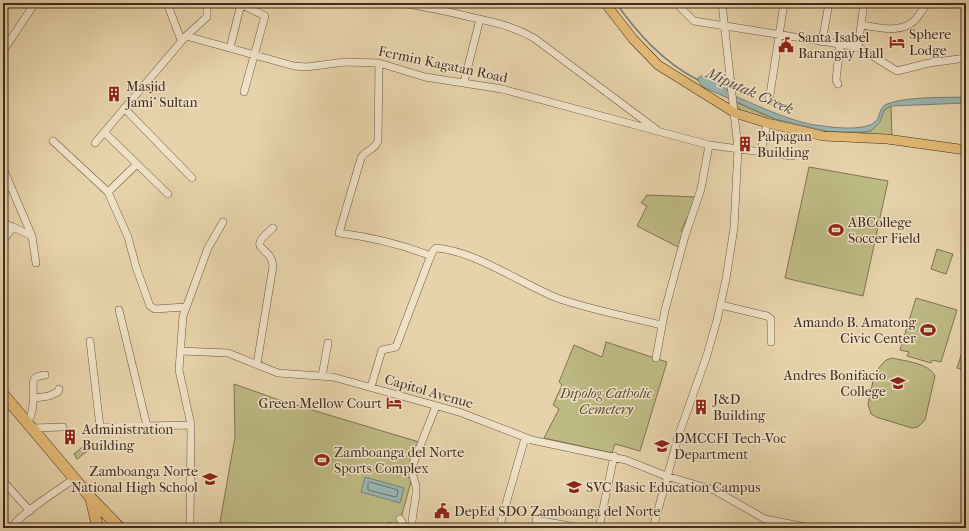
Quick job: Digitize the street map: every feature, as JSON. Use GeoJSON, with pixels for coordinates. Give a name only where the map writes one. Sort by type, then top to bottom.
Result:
{"type":"FeatureCollection","features":[{"type":"Feature","properties":{"kind":"highway"},"geometry":{"type":"LineString","coordinates":[[3,394],[90,497],[120,528]]}},
{"type":"Feature","properties":{"kind":"highway"},"geometry":{"type":"LineString","coordinates":[[90,497],[97,526]]}},
{"type":"Feature","properties":{"kind":"highway"},"geometry":{"type":"LineString","coordinates":[[97,526],[103,517],[109,517]]}},
{"type":"Feature","properties":{"kind":"main road"},"geometry":{"type":"LineString","coordinates":[[605,3],[633,39],[658,65],[735,113],[767,124],[823,136],[887,139],[966,150]]}},
{"type":"Feature","properties":{"kind":"street"},"geometry":{"type":"LineString","coordinates":[[3,51],[35,3]]}},
{"type":"Feature","properties":{"kind":"street"},"geometry":{"type":"LineString","coordinates":[[167,3],[184,38]]}},
{"type":"Feature","properties":{"kind":"street"},"geometry":{"type":"LineString","coordinates":[[95,142],[184,38],[208,17],[207,3]]}},
{"type":"Feature","properties":{"kind":"street"},"geometry":{"type":"LineString","coordinates":[[399,3],[423,6],[504,24],[521,30],[534,38],[660,133]]}},
{"type":"Feature","properties":{"kind":"street"},"geometry":{"type":"LineString","coordinates":[[676,3],[694,21],[858,47],[897,71],[929,63],[966,58]]}},
{"type":"Feature","properties":{"kind":"street"},"geometry":{"type":"LineString","coordinates":[[653,528],[666,476],[707,355],[721,305],[734,228],[738,148],[726,27],[722,3]]}},
{"type":"Feature","properties":{"kind":"street"},"geometry":{"type":"LineString","coordinates":[[769,101],[784,3]]}},
{"type":"Feature","properties":{"kind":"street"},"geometry":{"type":"LineString","coordinates":[[822,42],[829,3]]}},
{"type":"Feature","properties":{"kind":"street"},"geometry":{"type":"LineString","coordinates":[[858,47],[864,3]]}},
{"type":"Feature","properties":{"kind":"street"},"geometry":{"type":"LineString","coordinates":[[861,25],[890,29],[906,26],[914,21],[927,3]]}},
{"type":"Feature","properties":{"kind":"street"},"geometry":{"type":"LineString","coordinates":[[230,48],[239,4],[265,16],[244,92]]}},
{"type":"Feature","properties":{"kind":"street"},"geometry":{"type":"LineString","coordinates":[[464,82],[480,19]]}},
{"type":"Feature","properties":{"kind":"street","name":"Fermin Kagatan Road"},"geometry":{"type":"LineString","coordinates":[[184,38],[230,48],[288,64],[306,67],[345,62],[379,63],[425,77],[502,89],[660,133],[709,145],[792,156]]}},
{"type":"Feature","properties":{"kind":"street"},"geometry":{"type":"LineString","coordinates":[[838,84],[836,80],[840,44]]}},
{"type":"Feature","properties":{"kind":"street"},"geometry":{"type":"LineString","coordinates":[[379,63],[378,141],[376,146],[364,153],[360,158],[339,233],[384,240],[410,247],[431,256]]}},
{"type":"Feature","properties":{"kind":"street"},"geometry":{"type":"LineString","coordinates":[[124,108],[192,178]]}},
{"type":"Feature","properties":{"kind":"street"},"geometry":{"type":"LineString","coordinates":[[761,152],[767,124]]}},
{"type":"Feature","properties":{"kind":"street"},"geometry":{"type":"LineString","coordinates":[[104,132],[168,194]]}},
{"type":"Feature","properties":{"kind":"street"},"geometry":{"type":"LineString","coordinates":[[53,141],[108,192],[128,237],[150,306],[155,309],[185,308]]}},
{"type":"Feature","properties":{"kind":"street"},"geometry":{"type":"LineString","coordinates":[[656,358],[661,325],[685,236],[700,189],[709,145]]}},
{"type":"Feature","properties":{"kind":"street"},"geometry":{"type":"LineString","coordinates":[[108,192],[137,164]]}},
{"type":"Feature","properties":{"kind":"street"},"geometry":{"type":"LineString","coordinates":[[3,168],[32,236],[36,263]]}},
{"type":"Feature","properties":{"kind":"street"},"geometry":{"type":"LineString","coordinates":[[3,192],[10,184]]}},
{"type":"Feature","properties":{"kind":"street"},"geometry":{"type":"LineString","coordinates":[[190,528],[190,425],[179,377],[183,316],[208,248],[223,222]]}},
{"type":"Feature","properties":{"kind":"street"},"geometry":{"type":"LineString","coordinates":[[3,223],[32,236]]}},
{"type":"Feature","properties":{"kind":"street"},"geometry":{"type":"LineString","coordinates":[[3,241],[13,227]]}},
{"type":"Feature","properties":{"kind":"street"},"geometry":{"type":"LineString","coordinates":[[257,364],[273,266],[272,259],[259,242],[260,239],[273,228]]}},
{"type":"Feature","properties":{"kind":"street"},"geometry":{"type":"LineString","coordinates":[[371,387],[382,350],[396,347],[431,256],[436,248],[450,250],[478,260],[529,286],[574,304],[661,325]]}},
{"type":"Feature","properties":{"kind":"street"},"geometry":{"type":"LineString","coordinates":[[721,305],[767,316],[771,319],[771,342]]}},
{"type":"Feature","properties":{"kind":"street"},"geometry":{"type":"LineString","coordinates":[[119,310],[147,426]]}},
{"type":"Feature","properties":{"kind":"street"},"geometry":{"type":"LineString","coordinates":[[90,341],[100,426],[190,425]]}},
{"type":"Feature","properties":{"kind":"street"},"geometry":{"type":"LineString","coordinates":[[322,376],[328,344]]}},
{"type":"Feature","properties":{"kind":"street","name":"Capitol Avenue"},"geometry":{"type":"LineString","coordinates":[[181,351],[228,353],[278,373],[322,376],[371,387],[464,413],[541,443],[614,456],[666,476],[714,490],[766,519],[810,528]]}},
{"type":"Feature","properties":{"kind":"street"},"geometry":{"type":"LineString","coordinates":[[45,375],[34,378],[35,398],[30,425],[62,427]]}},
{"type":"Feature","properties":{"kind":"street"},"geometry":{"type":"LineString","coordinates":[[35,398],[49,396],[58,392],[59,389]]}},
{"type":"Feature","properties":{"kind":"street"},"geometry":{"type":"LineString","coordinates":[[411,528],[416,494],[416,486],[411,470],[436,406]]}},
{"type":"Feature","properties":{"kind":"street"},"geometry":{"type":"LineString","coordinates":[[511,528],[502,526],[501,522],[525,438]]}},
{"type":"Feature","properties":{"kind":"street"},"geometry":{"type":"LineString","coordinates":[[599,528],[614,456]]}},
{"type":"Feature","properties":{"kind":"street"},"geometry":{"type":"LineString","coordinates":[[12,528],[14,522],[74,478]]}},
{"type":"Feature","properties":{"kind":"street"},"geometry":{"type":"LineString","coordinates":[[3,481],[30,510]]}},
{"type":"Feature","properties":{"kind":"street"},"geometry":{"type":"LineString","coordinates":[[400,519],[402,522],[401,528]]}},
{"type":"Feature","properties":{"kind":"street"},"geometry":{"type":"LineString","coordinates":[[536,520],[581,528]]}},
{"type":"Feature","properties":{"kind":"green space"},"geometry":{"type":"Polygon","coordinates":[[[736,102],[798,127],[742,112],[737,106],[736,102]]]}},
{"type":"Feature","properties":{"kind":"green space"},"geometry":{"type":"Polygon","coordinates":[[[891,106],[892,136],[830,135],[806,129],[837,134],[854,134],[871,131],[882,116],[884,110],[891,106]]]}},
{"type":"Feature","properties":{"kind":"green space","name":"ABCollege Soccer Field"},"geometry":{"type":"Polygon","coordinates":[[[809,167],[888,181],[863,296],[785,278],[809,167]]]}},
{"type":"Feature","properties":{"kind":"green space"},"geometry":{"type":"Polygon","coordinates":[[[647,195],[697,197],[681,231],[685,233],[680,248],[637,226],[647,206],[641,203],[647,195]]]}},
{"type":"Feature","properties":{"kind":"green space"},"geometry":{"type":"Polygon","coordinates":[[[937,249],[953,254],[946,274],[931,269],[937,249]]]}},
{"type":"Feature","properties":{"kind":"green space","name":"Amando B. Amatong Civic Center"},"geometry":{"type":"Polygon","coordinates":[[[916,298],[957,310],[941,362],[932,360],[931,363],[907,356],[909,352],[900,350],[916,298]]]}},
{"type":"Feature","properties":{"kind":"green space"},"geometry":{"type":"Polygon","coordinates":[[[966,340],[966,371],[957,368],[966,340]]]}},
{"type":"Feature","properties":{"kind":"green space","name":"Dipolog Catholic Cemetery"},"geometry":{"type":"Polygon","coordinates":[[[606,342],[667,362],[640,451],[615,444],[612,453],[544,438],[559,409],[553,405],[562,385],[559,382],[574,345],[602,357],[606,342]]]}},
{"type":"Feature","properties":{"kind":"green space"},"geometry":{"type":"Polygon","coordinates":[[[892,358],[922,365],[935,376],[925,420],[918,427],[912,428],[876,417],[871,414],[868,404],[875,372],[886,360],[892,358]]]}},
{"type":"Feature","properties":{"kind":"green space","name":"Zamboanga del Norte Sports Complex"},"geometry":{"type":"Polygon","coordinates":[[[234,384],[282,401],[419,442],[406,477],[412,478],[399,525],[388,522],[386,528],[237,528],[220,522],[235,437],[234,384]]]}},
{"type":"Feature","properties":{"kind":"green space"},"geometry":{"type":"Polygon","coordinates":[[[85,445],[90,449],[77,459],[74,454],[85,445]]]}},
{"type":"Feature","properties":{"kind":"water"},"geometry":{"type":"Polygon","coordinates":[[[701,76],[711,78],[737,97],[791,119],[813,125],[829,127],[859,128],[872,124],[876,121],[884,105],[896,101],[926,98],[966,97],[966,103],[891,106],[884,110],[880,122],[871,131],[830,132],[775,119],[703,87],[698,81],[698,78],[701,76]]]}},
{"type":"Feature","properties":{"kind":"water"},"geometry":{"type":"Polygon","coordinates":[[[365,477],[404,488],[400,503],[361,492],[365,477]]]}},
{"type":"Feature","properties":{"kind":"waterway","name":"Miputak Creek"},"geometry":{"type":"LineString","coordinates":[[616,3],[633,26],[662,56],[685,73],[698,80]]}},
{"type":"Feature","properties":{"kind":"place","name":"Sphere Lodge"},"geometry":{"type":"Point","coordinates":[897,42]}},
{"type":"Feature","properties":{"kind":"place","name":"Santa Isabel Barangay Hall"},"geometry":{"type":"Point","coordinates":[786,45]}},
{"type":"Feature","properties":{"kind":"place","name":"Masjid Jami' Sultan"},"geometry":{"type":"Point","coordinates":[114,94]}},
{"type":"Feature","properties":{"kind":"place","name":"Palpagan Building"},"geometry":{"type":"Point","coordinates":[745,144]}},
{"type":"Feature","properties":{"kind":"place","name":"ABCollege Soccer Field"},"geometry":{"type":"Point","coordinates":[836,230]}},
{"type":"Feature","properties":{"kind":"place","name":"Amando B. Amatong Civic Center"},"geometry":{"type":"Point","coordinates":[928,330]}},
{"type":"Feature","properties":{"kind":"place","name":"Andres Bonifacio College"},"geometry":{"type":"Point","coordinates":[898,383]}},
{"type":"Feature","properties":{"kind":"place","name":"Green Mellow Court"},"geometry":{"type":"Point","coordinates":[394,403]}},
{"type":"Feature","properties":{"kind":"place","name":"J&D Building"},"geometry":{"type":"Point","coordinates":[701,407]}},
{"type":"Feature","properties":{"kind":"place","name":"Administration Building"},"geometry":{"type":"Point","coordinates":[70,437]}},
{"type":"Feature","properties":{"kind":"place","name":"DMCCFI Tech-Voc Department"},"geometry":{"type":"Point","coordinates":[662,446]}},
{"type":"Feature","properties":{"kind":"place","name":"Zamboanga del Norte Sports Complex"},"geometry":{"type":"Point","coordinates":[322,460]}},
{"type":"Feature","properties":{"kind":"place","name":"Zamboanga Norte National High School"},"geometry":{"type":"Point","coordinates":[210,479]}},
{"type":"Feature","properties":{"kind":"place","name":"SVC Basic Education Campus"},"geometry":{"type":"Point","coordinates":[574,487]}},
{"type":"Feature","properties":{"kind":"place","name":"DepEd SDO Zamboanga del Norte"},"geometry":{"type":"Point","coordinates":[442,511]}}]}
